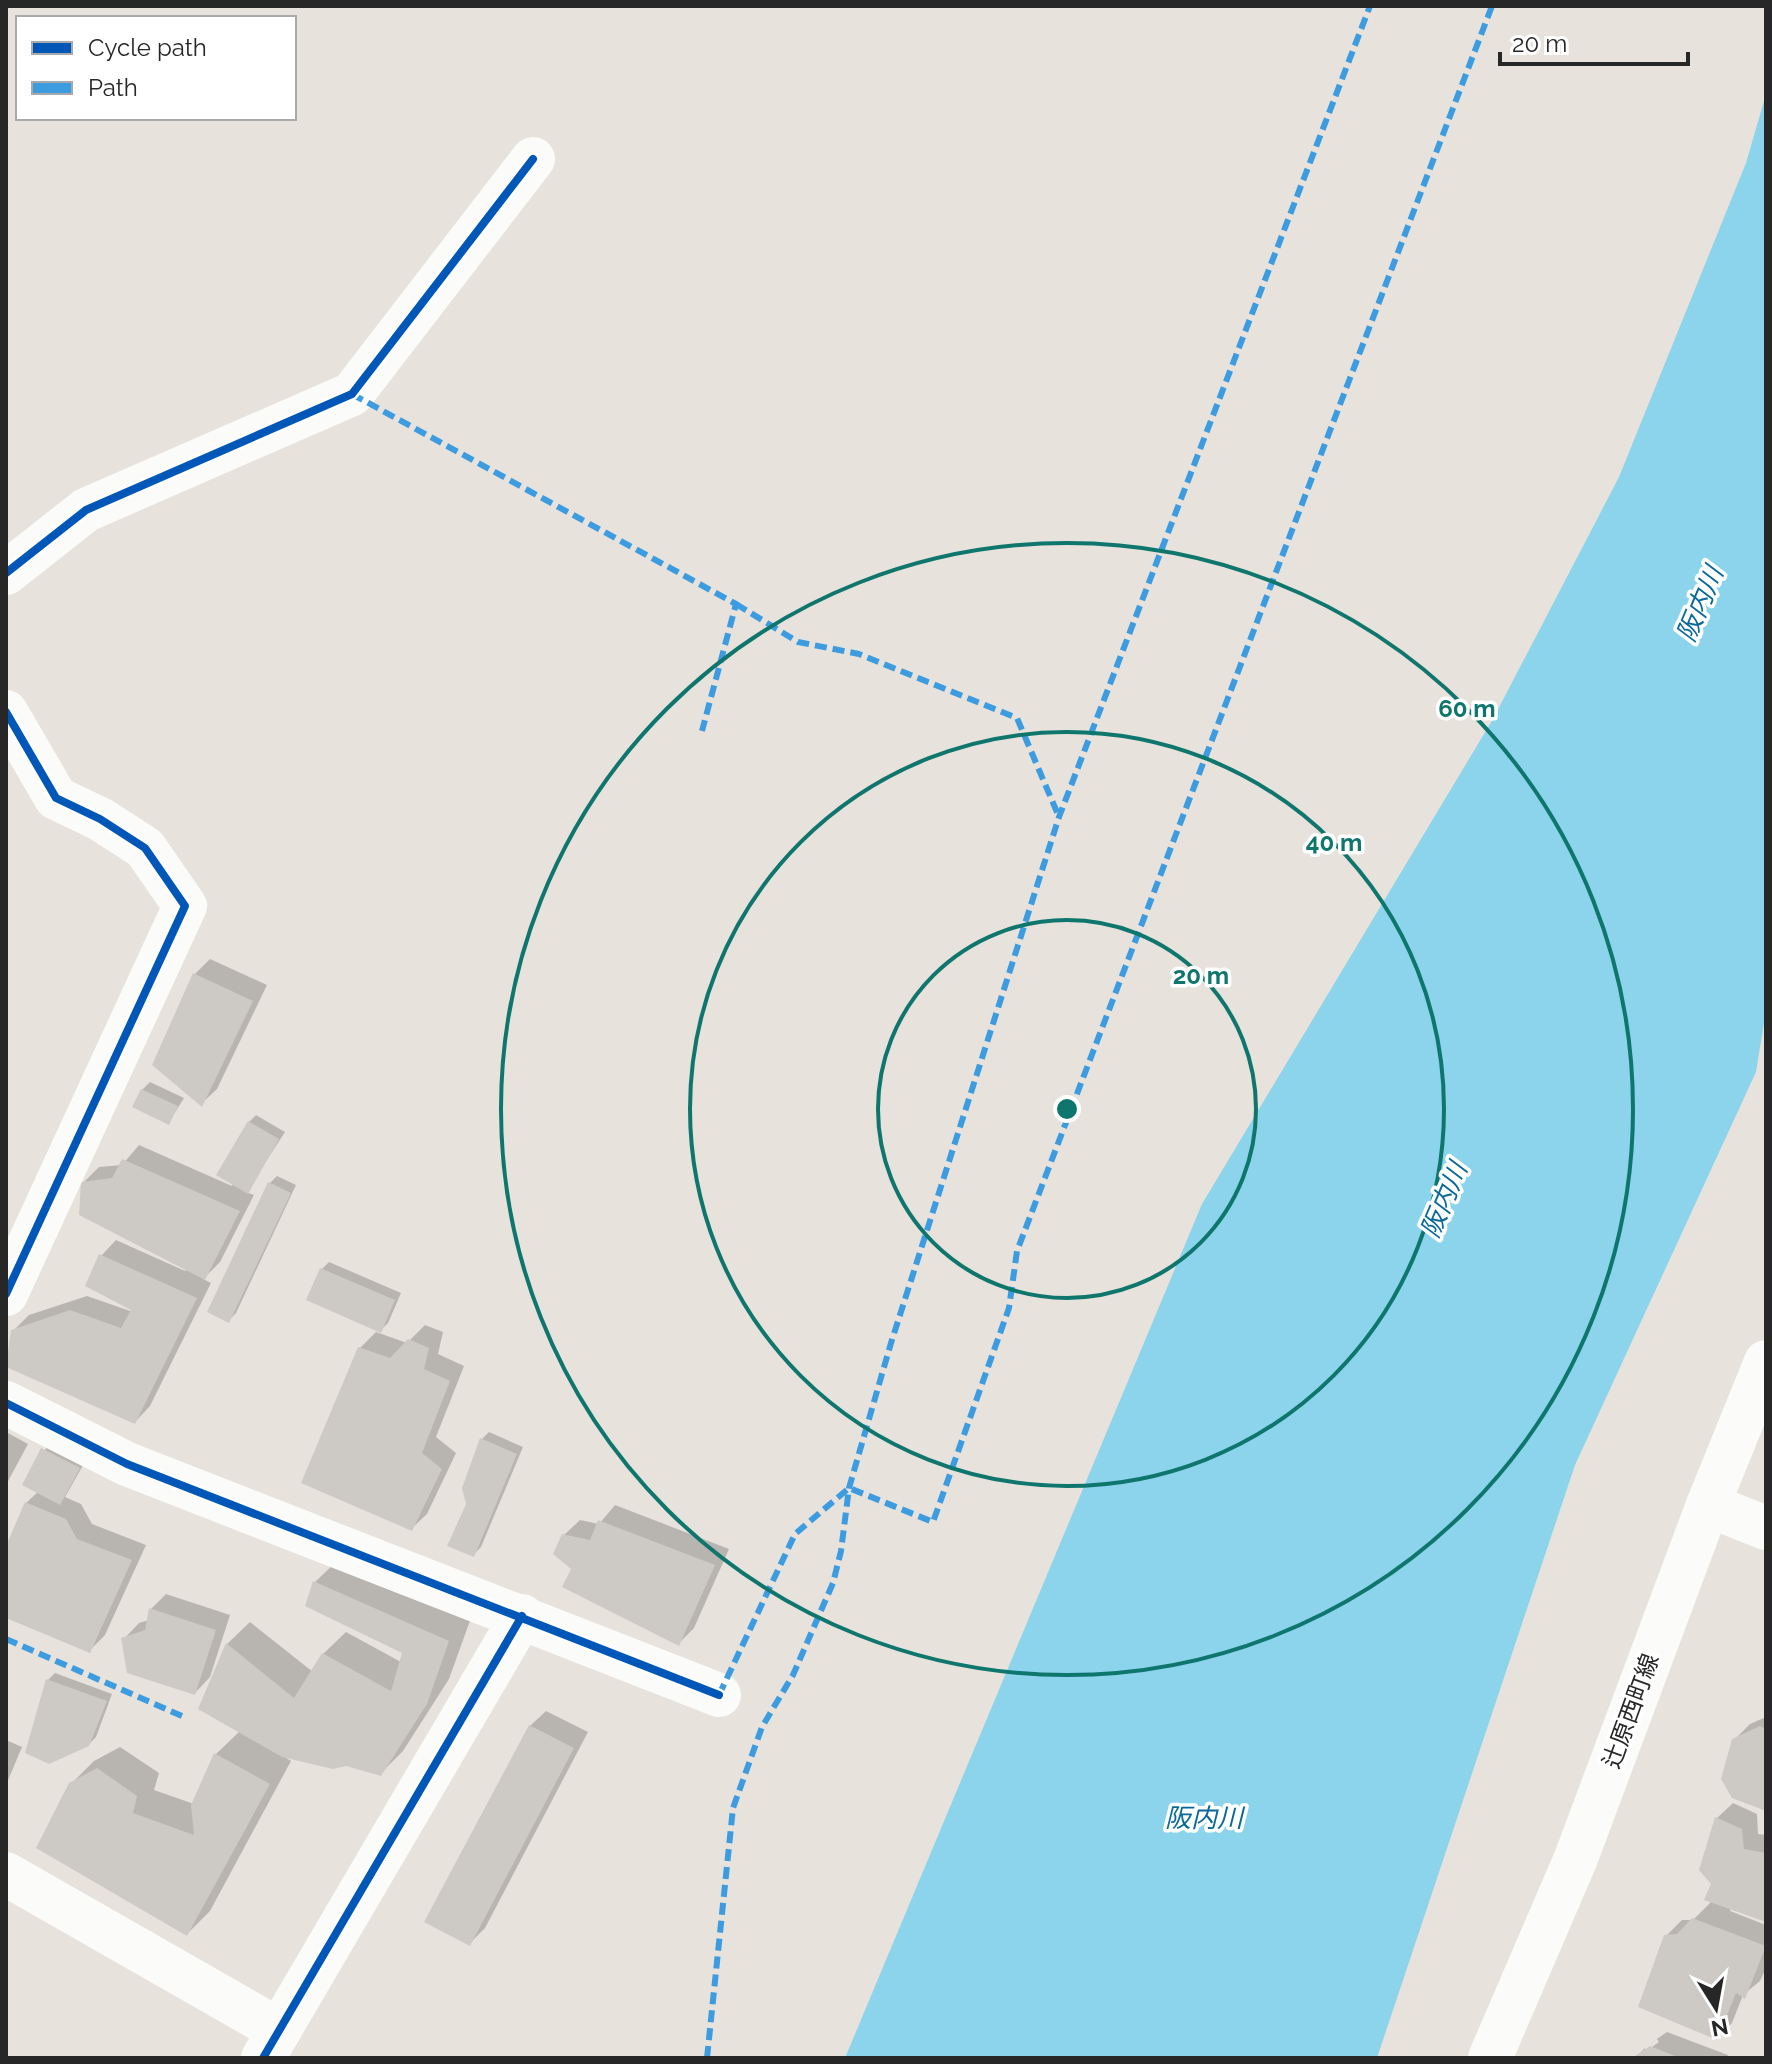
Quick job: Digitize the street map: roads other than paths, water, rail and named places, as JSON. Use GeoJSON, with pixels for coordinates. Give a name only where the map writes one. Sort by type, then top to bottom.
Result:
{"type":"FeatureCollection","features":[{"type":"Feature","properties":{"kind":"street"},"geometry":{"type":"LineString","coordinates":[[6,573],[86,510],[352,394],[533,159]]}},
{"type":"Feature","properties":{"kind":"street"},"geometry":{"type":"LineString","coordinates":[[6,712],[56,798],[100,819],[145,848],[185,906],[6,1294]]}},
{"type":"Feature","properties":{"kind":"street","name":"辻原西町線"},"geometry":{"type":"LineString","coordinates":[[1490,2058],[1576,1858],[1708,1505],[1766,1362]]}},
{"type":"Feature","properties":{"kind":"street"},"geometry":{"type":"LineString","coordinates":[[6,1403],[127,1464],[719,1695]]}},
{"type":"Feature","properties":{"kind":"street"},"geometry":{"type":"LineString","coordinates":[[1708,1505],[1766,1528]]}},
{"type":"Feature","properties":{"kind":"street"},"geometry":{"type":"LineString","coordinates":[[6,1874],[271,2044],[522,1616]]}},
{"type":"Feature","properties":{"kind":"water","name":"阪内川"},"geometry":{"type":"Polygon","coordinates":[[[1766,94],[1766,1011],[1756,1072],[1575,1465],[1377,2058],[845,2058],[1202,1204],[1493,719],[1619,477],[1746,163],[1766,94]]]}}]}
